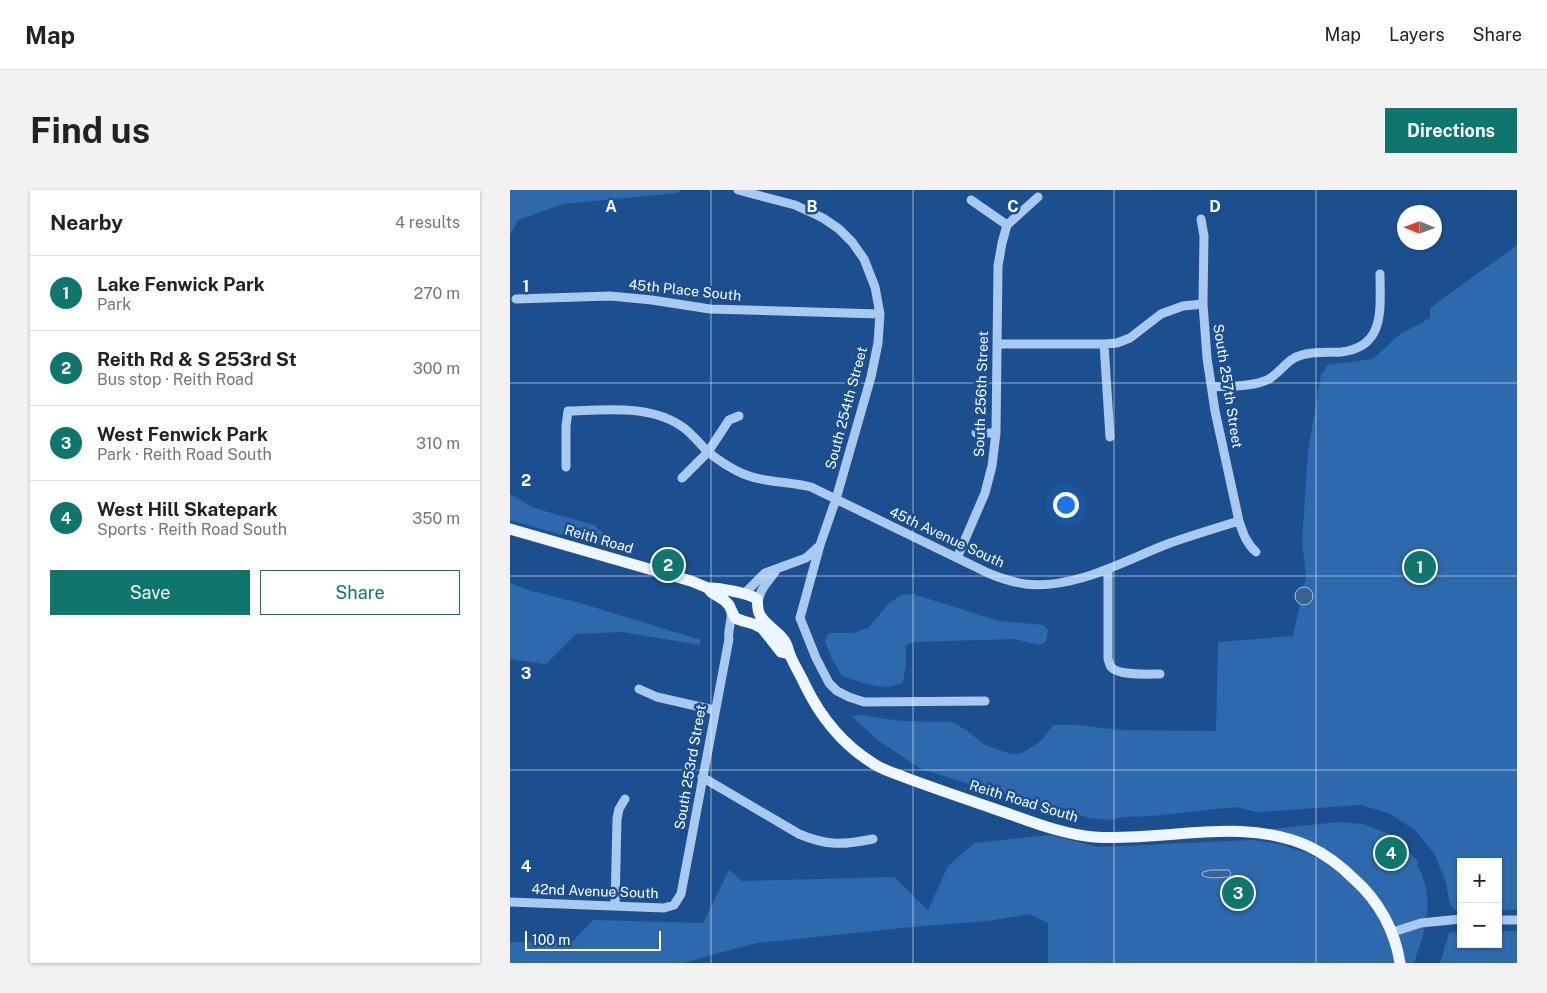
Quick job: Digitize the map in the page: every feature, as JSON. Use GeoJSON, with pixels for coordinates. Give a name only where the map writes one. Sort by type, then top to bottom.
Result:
{"type":"FeatureCollection","features":[{"type":"Feature","properties":{"kind":"main road","name":"Reith Road"},"geometry":{"type":"LineString","coordinates":[[510,529],[691,581],[708,588],[720,588],[742,594]]}},
{"type":"Feature","properties":{"kind":"main road","name":"Reith Road"},"geometry":{"type":"LineString","coordinates":[[708,588],[730,609]]}},
{"type":"Feature","properties":{"kind":"main road","name":"Reith Road South"},"geometry":{"type":"LineString","coordinates":[[742,594],[754,596],[757,599],[762,619],[785,642],[789,654],[814,703],[838,736],[854,751],[876,766],[933,788],[1051,828],[1092,836],[1162,836],[1243,831],[1283,838],[1308,846],[1338,864],[1370,895],[1393,932],[1400,963]]}},
{"type":"Feature","properties":{"kind":"main road"},"geometry":{"type":"LineString","coordinates":[[730,609],[733,596],[742,594]]}},
{"type":"Feature","properties":{"kind":"main road"},"geometry":{"type":"LineString","coordinates":[[746,622],[754,620],[758,607]]}},
{"type":"Feature","properties":{"kind":"main road","name":"Reith Road South"},"geometry":{"type":"LineString","coordinates":[[730,609],[735,618],[762,628],[781,652],[789,654]]}},
{"type":"Feature","properties":{"kind":"street","name":"South 254th Street"},"geometry":{"type":"LineString","coordinates":[[738,190],[795,205],[823,218],[839,229],[852,242],[864,259],[875,287],[880,314],[878,343],[871,378],[836,499],[820,545],[800,618],[816,658],[829,683],[849,697],[864,702],[985,701]]}},
{"type":"Feature","properties":{"kind":"street"},"geometry":{"type":"LineString","coordinates":[[971,200],[1007,225],[1038,197]]}},
{"type":"Feature","properties":{"kind":"street","name":"South 257th Street"},"geometry":{"type":"LineString","coordinates":[[1201,219],[1204,236],[1203,304],[1205,339],[1212,388],[1239,521],[1249,546],[1256,552]]}},
{"type":"Feature","properties":{"kind":"street","name":"South 256th Street"},"geometry":{"type":"LineString","coordinates":[[957,558],[985,493],[992,466],[996,433],[998,266],[1007,225]]}},
{"type":"Feature","properties":{"kind":"street"},"geometry":{"type":"LineString","coordinates":[[1212,388],[1254,383],[1271,378],[1293,358],[1303,354],[1342,352],[1356,349],[1370,340],[1380,316],[1380,274]]}},
{"type":"Feature","properties":{"kind":"street","name":"45th Place South"},"geometry":{"type":"LineString","coordinates":[[516,299],[610,296],[710,309],[880,314]]}},
{"type":"Feature","properties":{"kind":"street"},"geometry":{"type":"LineString","coordinates":[[998,344],[1117,343],[1130,338],[1161,314],[1183,306],[1203,304]]}},
{"type":"Feature","properties":{"kind":"street"},"geometry":{"type":"LineString","coordinates":[[1104,344],[1110,437]]}},
{"type":"Feature","properties":{"kind":"street","name":"45th Avenue South"},"geometry":{"type":"LineString","coordinates":[[566,467],[568,411],[625,410],[664,418],[683,428],[708,452],[738,472],[773,482],[799,484],[811,488],[988,573],[1026,584],[1052,583],[1078,578],[1108,569],[1171,543],[1239,521]]}},
{"type":"Feature","properties":{"kind":"street"},"geometry":{"type":"LineString","coordinates":[[682,478],[708,452],[729,420],[739,416]]}},
{"type":"Feature","properties":{"kind":"street"},"geometry":{"type":"LineString","coordinates":[[976,433],[996,433]]}},
{"type":"Feature","properties":{"kind":"street"},"geometry":{"type":"LineString","coordinates":[[742,594],[764,573],[806,558],[820,545]]}},
{"type":"Feature","properties":{"kind":"street"},"geometry":{"type":"LineString","coordinates":[[758,607],[758,596],[776,569]]}},
{"type":"Feature","properties":{"kind":"street"},"geometry":{"type":"LineString","coordinates":[[1108,569],[1108,659],[1111,667],[1130,674],[1160,674]]}},
{"type":"Feature","properties":{"kind":"street","name":"South 253rd Street"},"geometry":{"type":"LineString","coordinates":[[677,901],[680,894],[729,639],[728,635],[732,620],[730,609]]}},
{"type":"Feature","properties":{"kind":"street"},"geometry":{"type":"LineString","coordinates":[[729,639],[740,625],[746,622]]}},
{"type":"Feature","properties":{"kind":"street"},"geometry":{"type":"LineString","coordinates":[[639,689],[657,697],[714,710]]}},
{"type":"Feature","properties":{"kind":"street"},"geometry":{"type":"LineString","coordinates":[[702,777],[799,834],[834,844],[848,844],[872,839]]}},
{"type":"Feature","properties":{"kind":"street"},"geometry":{"type":"LineString","coordinates":[[616,906],[617,819],[619,809],[625,799]]}},
{"type":"Feature","properties":{"kind":"street","name":"42nd Avenue South"},"geometry":{"type":"LineString","coordinates":[[510,902],[669,907],[677,901]]}},
{"type":"Feature","properties":{"kind":"street"},"geometry":{"type":"LineString","coordinates":[[1393,932],[1421,923],[1457,919]]}},
{"type":"Feature","properties":{"kind":"street"},"geometry":{"type":"LineString","coordinates":[[1502,920],[1517,920]]}},
{"type":"Feature","properties":{"kind":"shaded area"},"geometry":{"type":"Polygon","coordinates":[[[510,190],[680,190],[678,193],[563,204],[518,220],[510,235],[510,190]]]}},
{"type":"Feature","properties":{"kind":"shaded area"},"geometry":{"type":"Polygon","coordinates":[[[1517,245],[1517,910],[1502,910],[1502,858],[1457,858],[1457,910],[1454,910],[1450,904],[1445,880],[1435,855],[1417,832],[1391,814],[1361,805],[1257,812],[1235,807],[1152,816],[1123,817],[1111,820],[1090,818],[1031,803],[921,769],[876,739],[852,716],[860,715],[901,721],[952,722],[985,745],[1011,754],[1022,753],[1041,741],[1053,725],[1076,725],[1121,730],[1216,731],[1218,642],[1293,636],[1306,576],[1302,542],[1308,452],[1321,375],[1328,365],[1373,359],[1399,335],[1430,318],[1430,308],[1517,245]]]}},
{"type":"Feature","properties":{"kind":"shaded area"},"geometry":{"type":"Polygon","coordinates":[[[510,494],[534,508],[594,525],[614,542],[608,548],[510,520],[510,494]]]}},
{"type":"Feature","properties":{"kind":"shaded area"},"geometry":{"type":"Polygon","coordinates":[[[510,583],[528,590],[580,603],[701,640],[700,645],[622,632],[576,634],[546,664],[510,659],[510,583]]]}},
{"type":"Feature","properties":{"kind":"shaded area"},"geometry":{"type":"Polygon","coordinates":[[[1304,587],[1310,590],[1313,596],[1310,602],[1304,605],[1298,602],[1295,596],[1298,590],[1304,587]]]}},
{"type":"Feature","properties":{"kind":"shaded area"},"geometry":{"type":"Polygon","coordinates":[[[913,594],[999,621],[1044,625],[1048,630],[1046,642],[1039,645],[1015,639],[915,642],[906,645],[906,664],[903,682],[889,687],[881,687],[842,676],[831,657],[825,641],[829,633],[854,633],[869,627],[890,602],[902,595],[913,594]]]}},
{"type":"Feature","properties":{"kind":"shaded area"},"geometry":{"type":"Polygon","coordinates":[[[1338,822],[1363,824],[1396,837],[1419,863],[1417,864],[1423,877],[1428,902],[1425,926],[1414,963],[1048,963],[1048,923],[1029,914],[988,921],[756,943],[683,963],[510,963],[510,942],[571,943],[593,920],[703,923],[729,870],[742,881],[894,877],[928,910],[948,866],[974,843],[1050,835],[1098,847],[1252,840],[1280,844],[1307,853],[1318,859],[1319,846],[1272,829],[1338,822]]]}},
{"type":"Feature","properties":{"kind":"shaded area"},"geometry":{"type":"Polygon","coordinates":[[[1229,870],[1231,874],[1229,877],[1215,878],[1202,875],[1203,872],[1229,870]]]}},
{"type":"Feature","properties":{"kind":"shaded area"},"geometry":{"type":"Polygon","coordinates":[[[1502,931],[1517,931],[1517,963],[1440,963],[1449,933],[1457,932],[1457,948],[1502,948],[1502,931]]]}},
{"type":"Feature","properties":{"kind":"place","name":"Reith Rd & S 253rd St"},"geometry":{"type":"Point","coordinates":[668,565]}},
{"type":"Feature","properties":{"kind":"place","name":"Lake Fenwick Park"},"geometry":{"type":"Point","coordinates":[1420,567]}},
{"type":"Feature","properties":{"kind":"place","name":"West Hill Skatepark"},"geometry":{"type":"Point","coordinates":[1391,853]}},
{"type":"Feature","properties":{"kind":"place","name":"West Fenwick Park"},"geometry":{"type":"Point","coordinates":[1238,893]}}]}
